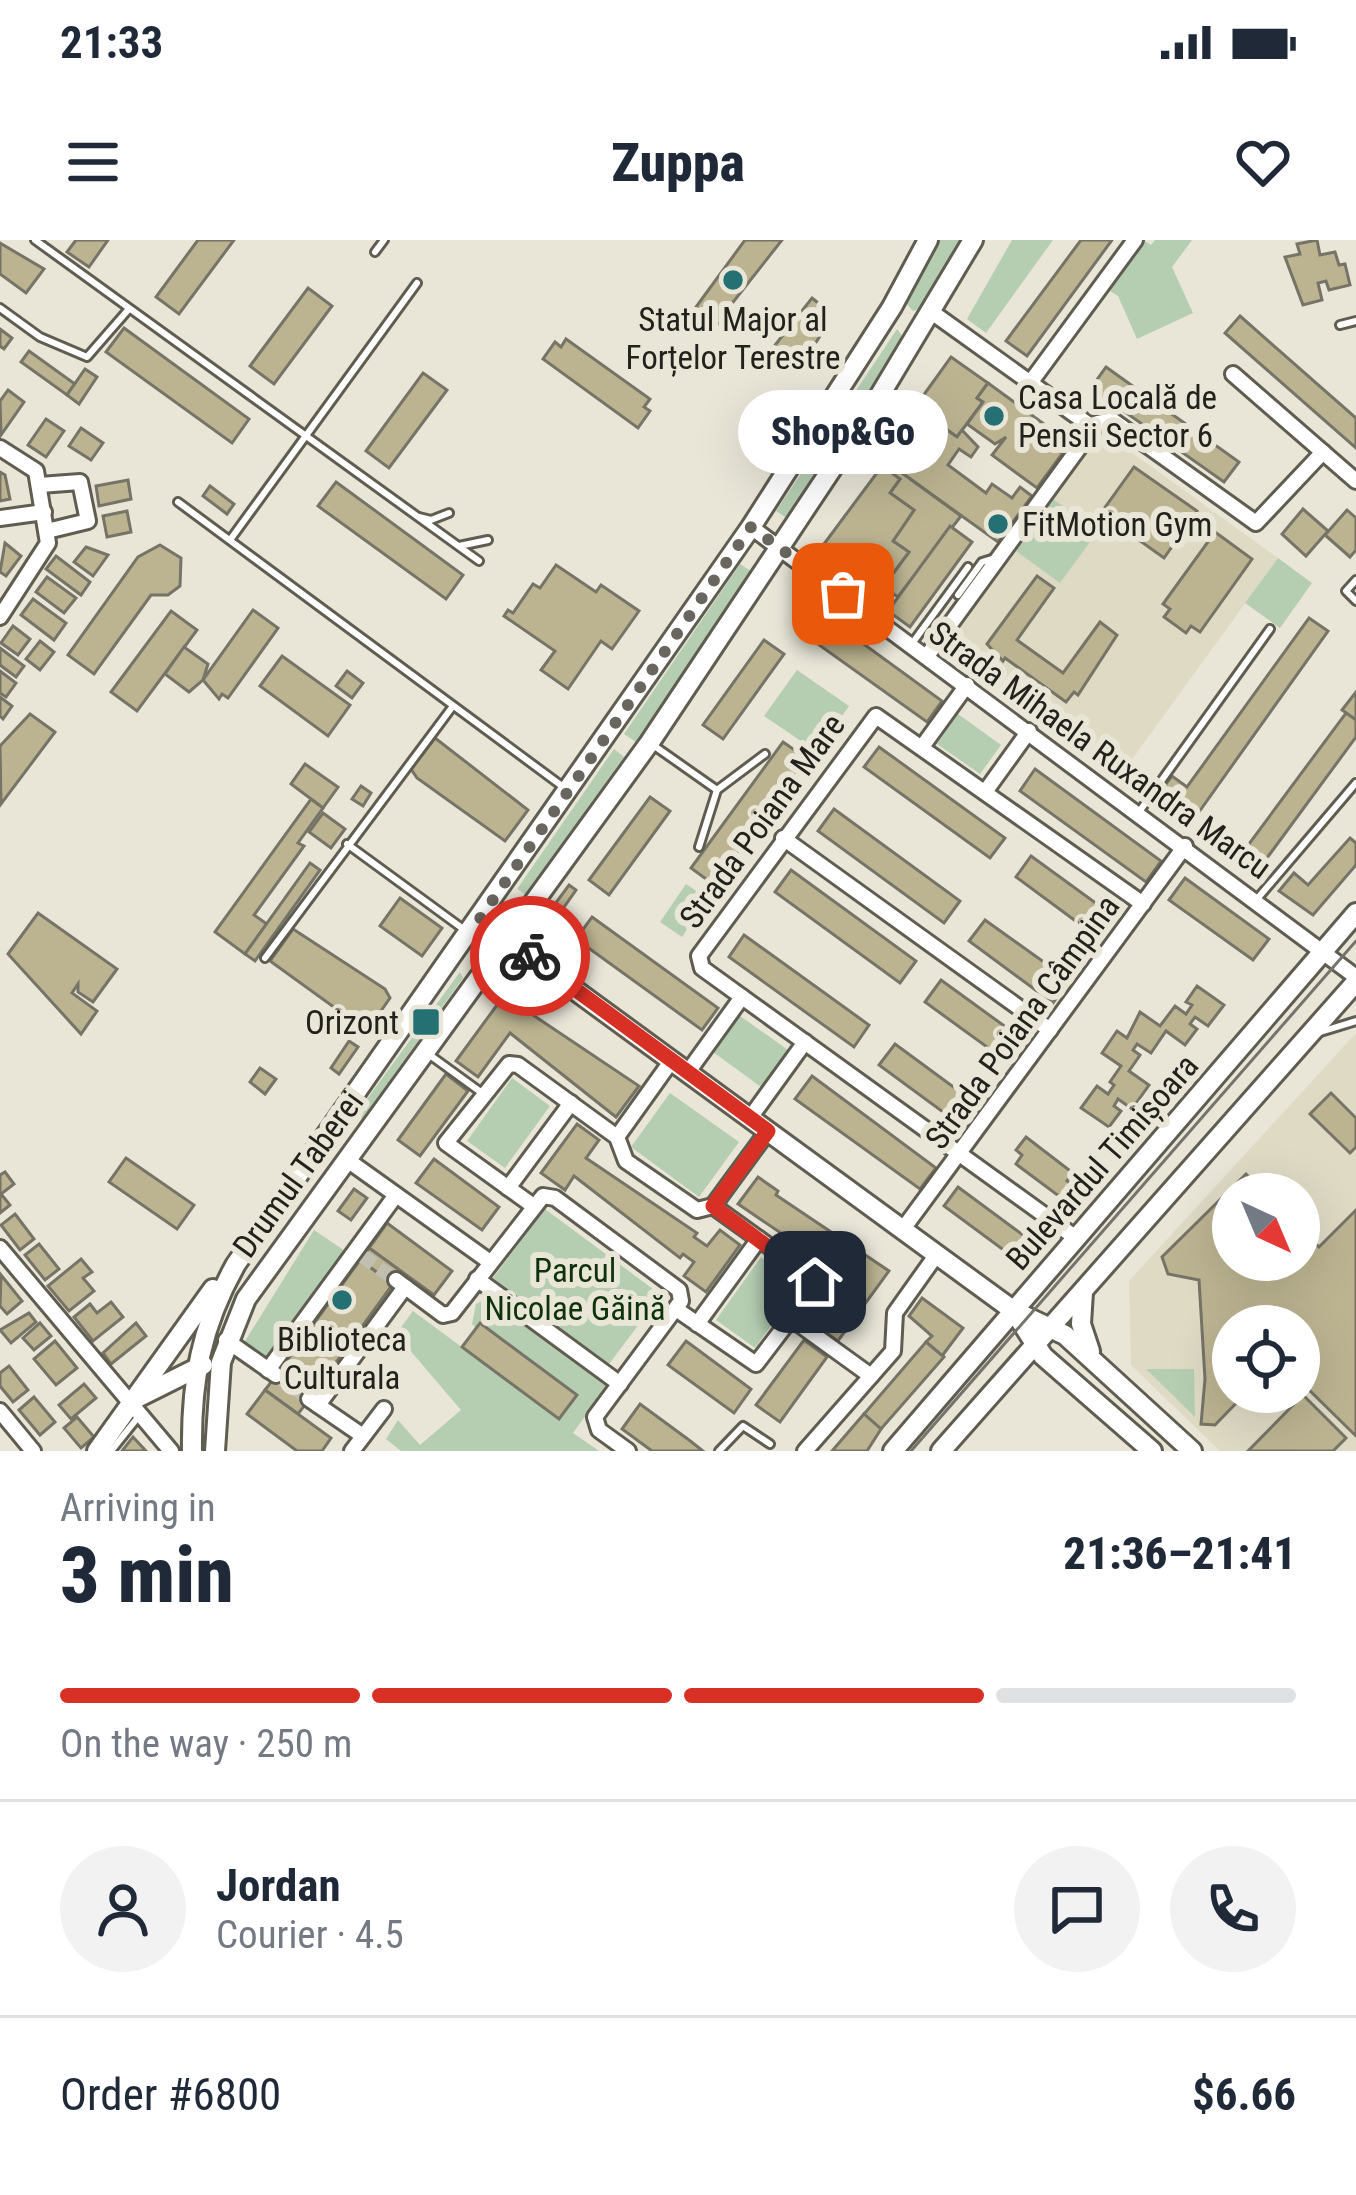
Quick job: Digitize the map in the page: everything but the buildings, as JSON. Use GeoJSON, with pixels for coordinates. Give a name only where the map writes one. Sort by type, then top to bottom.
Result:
{"type":"FeatureCollection","features":[{"type":"Feature","properties":{"kind":"main road","name":"Drumul Taberei"},"geometry":{"type":"LineString","coordinates":[[192,1451],[194,1367],[215,1301],[262,1223],[751,527],[892,307],[928,240]]}},
{"type":"Feature","properties":{"kind":"main road","name":"Drumul Taberei"},"geometry":{"type":"LineString","coordinates":[[215,1451],[226,1340],[257,1282],[650,742],[928,320],[973,240]]}},
{"type":"Feature","properties":{"kind":"main road"},"geometry":{"type":"LineString","coordinates":[[892,307],[928,320]]}},
{"type":"Feature","properties":{"kind":"main road","name":"Bulevardul Timișoara"},"geometry":{"type":"LineString","coordinates":[[893,1451],[1356,913]]}},
{"type":"Feature","properties":{"kind":"main road"},"geometry":{"type":"LineString","coordinates":[[474,927],[506,939],[1014,1311],[1052,1327],[1096,1360],[1192,1451]]}},
{"type":"Feature","properties":{"kind":"main road"},"geometry":{"type":"LineString","coordinates":[[941,1451],[1356,980]]}},
{"type":"Feature","properties":{"kind":"main road"},"geometry":{"type":"LineString","coordinates":[[340,1115],[365,1132]]}},
{"type":"Feature","properties":{"kind":"main road"},"geometry":{"type":"LineString","coordinates":[[97,1451],[133,1410],[262,1223]]}},
{"type":"Feature","properties":{"kind":"main road"},"geometry":{"type":"LineString","coordinates":[[1083,1292],[1082,1334],[1096,1360]]}},
{"type":"Feature","properties":{"kind":"main road"},"geometry":{"type":"LineString","coordinates":[[1014,1311],[1036,1345],[1143,1448]]}},
{"type":"Feature","properties":{"kind":"main road"},"geometry":{"type":"LineString","coordinates":[[133,1410],[194,1367],[221,1362]]}},
{"type":"Feature","properties":{"kind":"street"},"geometry":{"type":"LineString","coordinates":[[1030,383],[1135,240]]}},
{"type":"Feature","properties":{"kind":"street"},"geometry":{"type":"LineString","coordinates":[[928,320],[1092,427]]}},
{"type":"Feature","properties":{"kind":"street"},"geometry":{"type":"LineString","coordinates":[[1233,374],[1356,481]]}},
{"type":"Feature","properties":{"kind":"street"},"geometry":{"type":"LineString","coordinates":[[927,656],[1092,427],[1112,420],[1256,523],[1323,452]]}},
{"type":"Feature","properties":{"kind":"street"},"geometry":{"type":"LineString","coordinates":[[0,448],[36,471],[47,532],[47,551],[0,617]]}},
{"type":"Feature","properties":{"kind":"street"},"geometry":{"type":"LineString","coordinates":[[40,485],[80,482],[88,521],[47,532]]}},
{"type":"Feature","properties":{"kind":"street"},"geometry":{"type":"LineString","coordinates":[[0,518],[44,512]]}},
{"type":"Feature","properties":{"kind":"street","name":"Strada Mihaela Ruxandra Marcu"},"geometry":{"type":"LineString","coordinates":[[751,527],[1324,949],[1356,980]]}},
{"type":"Feature","properties":{"kind":"street"},"geometry":{"type":"LineString","coordinates":[[922,747],[967,685]]}},
{"type":"Feature","properties":{"kind":"street","name":"Strada Poiana Mare"},"geometry":{"type":"LineString","coordinates":[[1076,1238],[702,968],[699,956],[871,718],[881,718],[1143,904]]}},
{"type":"Feature","properties":{"kind":"street"},"geometry":{"type":"LineString","coordinates":[[986,792],[1029,731]]}},
{"type":"Feature","properties":{"kind":"street"},"geometry":{"type":"LineString","coordinates":[[783,838],[1049,1030]]}},
{"type":"Feature","properties":{"kind":"street","name":"Strada Poiana Câmpina"},"geometry":{"type":"LineString","coordinates":[[903,1229],[1185,846]]}},
{"type":"Feature","properties":{"kind":"street"},"geometry":{"type":"LineString","coordinates":[[617,1136],[742,997]]}},
{"type":"Feature","properties":{"kind":"street"},"geometry":{"type":"LineString","coordinates":[[750,1118],[805,1042]]}},
{"type":"Feature","properties":{"kind":"street"},"geometry":{"type":"LineString","coordinates":[[532,1205],[446,1143],[499,1070],[514,1063],[617,1136],[626,1161],[693,1208],[713,1206],[815,1282],[756,1364],[676,1309]]}},
{"type":"Feature","properties":{"kind":"street"},"geometry":{"type":"LineString","coordinates":[[508,1188],[571,1103]]}},
{"type":"Feature","properties":{"kind":"street"},"geometry":{"type":"LineString","coordinates":[[713,1206],[768,1131]]}},
{"type":"Feature","properties":{"kind":"street"},"geometry":{"type":"LineString","coordinates":[[346,1159],[490,1262]]}},
{"type":"Feature","properties":{"kind":"street"},"geometry":{"type":"LineString","coordinates":[[226,1340],[272,1372],[396,1195]]}},
{"type":"Feature","properties":{"kind":"street"},"geometry":{"type":"LineString","coordinates":[[363,1436],[314,1402],[400,1284],[446,1316],[543,1196],[555,1198],[680,1290],[676,1309],[594,1420],[598,1430],[628,1451]]}},
{"type":"Feature","properties":{"kind":"street"},"geometry":{"type":"LineString","coordinates":[[697,1324],[759,1239]]}},
{"type":"Feature","properties":{"kind":"street"},"geometry":{"type":"LineString","coordinates":[[0,1248],[171,1451]]}},
{"type":"Feature","properties":{"kind":"street"},"geometry":{"type":"LineString","coordinates":[[805,1451],[892,1351],[897,1308],[937,1254]]}},
{"type":"Feature","properties":{"kind":"street"},"geometry":{"type":"LineString","coordinates":[[477,1279],[620,1384]]}},
{"type":"Feature","properties":{"kind":"street"},"geometry":{"type":"LineString","coordinates":[[792,1319],[871,1376]]}},
{"type":"Feature","properties":{"kind":"street"},"geometry":{"type":"LineString","coordinates":[[352,1451],[384,1409]]}},
{"type":"Feature","properties":{"kind":"street"},"geometry":{"type":"LineString","coordinates":[[0,1411],[33,1451]]}},
{"type":"Feature","properties":{"kind":"lane"},"geometry":{"type":"LineString","coordinates":[[34,240],[479,561]]}},
{"type":"Feature","properties":{"kind":"lane"},"geometry":{"type":"LineString","coordinates":[[375,252],[384,240]]}},
{"type":"Feature","properties":{"kind":"lane"},"geometry":{"type":"LineString","coordinates":[[230,540],[417,283]]}},
{"type":"Feature","properties":{"kind":"lane"},"geometry":{"type":"LineString","coordinates":[[0,308],[40,337],[87,357],[128,309]]}},
{"type":"Feature","properties":{"kind":"lane"},"geometry":{"type":"LineString","coordinates":[[1340,325],[1356,321]]}},
{"type":"Feature","properties":{"kind":"lane"},"geometry":{"type":"LineString","coordinates":[[178,502],[569,791]]}},
{"type":"Feature","properties":{"kind":"lane"},"geometry":{"type":"LineString","coordinates":[[415,517],[430,520],[449,513]]}},
{"type":"Feature","properties":{"kind":"lane"},"geometry":{"type":"LineString","coordinates":[[456,546],[488,540]]}},
{"type":"Feature","properties":{"kind":"lane"},"geometry":{"type":"LineString","coordinates":[[958,595],[982,562],[999,556]]}},
{"type":"Feature","properties":{"kind":"lane"},"geometry":{"type":"LineString","coordinates":[[911,644],[968,567]]}},
{"type":"Feature","properties":{"kind":"lane"},"geometry":{"type":"LineString","coordinates":[[1356,580],[1346,591],[1356,601]]}},
{"type":"Feature","properties":{"kind":"lane"},"geometry":{"type":"LineString","coordinates":[[1138,812],[1270,629]]}},
{"type":"Feature","properties":{"kind":"lane"},"geometry":{"type":"LineString","coordinates":[[265,958],[454,706]]}},
{"type":"Feature","properties":{"kind":"lane"},"geometry":{"type":"LineString","coordinates":[[650,742],[717,790]]}},
{"type":"Feature","properties":{"kind":"lane"},"geometry":{"type":"LineString","coordinates":[[699,848],[717,790],[765,754]]}},
{"type":"Feature","properties":{"kind":"lane"},"geometry":{"type":"LineString","coordinates":[[1257,899],[1356,783]]}},
{"type":"Feature","properties":{"kind":"lane"},"geometry":{"type":"LineString","coordinates":[[347,844],[474,927]]}},
{"type":"Feature","properties":{"kind":"lane"},"geometry":{"type":"LineString","coordinates":[[1308,1036],[1356,1022]]}},
{"type":"Feature","properties":{"kind":"lane"},"geometry":{"type":"LineString","coordinates":[[424,1051],[482,1093]]}},
{"type":"Feature","properties":{"kind":"lane"},"geometry":{"type":"LineString","coordinates":[[111,1451],[133,1410]]}},
{"type":"Feature","properties":{"kind":"lane"},"geometry":{"type":"LineString","coordinates":[[719,1451],[743,1426],[770,1444]]}},
{"type":"Feature","properties":{"kind":"shaded area"},"geometry":{"type":"Polygon","coordinates":[[[1102,431],[1278,558],[1120,776],[944,648],[1102,431]]]}},
{"type":"Feature","properties":{"kind":"shaded area"},"geometry":{"type":"Polygon","coordinates":[[[1356,1033],[1356,1451],[1220,1451],[1131,1365],[1129,1281],[1212,1190],[1212,1281],[1320,1281],[1320,1173],[1228,1173],[1356,1033]]]}},
{"type":"Feature","properties":{"kind":"green space"},"geometry":{"type":"Polygon","coordinates":[[[938,240],[964,240],[925,307],[913,311],[905,302],[907,295],[938,240]]]}},
{"type":"Feature","properties":{"kind":"green space"},"geometry":{"type":"Polygon","coordinates":[[[1012,240],[1053,240],[986,333],[967,319],[1012,240]]]}},
{"type":"Feature","properties":{"kind":"green space"},"geometry":{"type":"Polygon","coordinates":[[[1143,240],[1151,245],[1155,240],[1192,240],[1172,267],[1193,313],[1137,339],[1118,296],[1107,289],[1143,240]]]}},
{"type":"Feature","properties":{"kind":"green space"},"geometry":{"type":"Polygon","coordinates":[[[897,329],[907,342],[790,520],[776,511],[897,329]]]}},
{"type":"Feature","properties":{"kind":"green space"},"geometry":{"type":"Polygon","coordinates":[[[1053,499],[1098,531],[1060,583],[1016,551],[1053,499]]]}},
{"type":"Feature","properties":{"kind":"green space"},"geometry":{"type":"Polygon","coordinates":[[[1278,558],[1312,583],[1280,628],[1245,603],[1278,558]]]}},
{"type":"Feature","properties":{"kind":"green space"},"geometry":{"type":"Polygon","coordinates":[[[740,564],[754,573],[636,742],[624,734],[740,564]]]}},
{"type":"Feature","properties":{"kind":"green space"},"geometry":{"type":"Polygon","coordinates":[[[797,670],[849,706],[817,752],[764,716],[797,670]]]}},
{"type":"Feature","properties":{"kind":"green space"},"geometry":{"type":"Polygon","coordinates":[[[958,714],[1001,745],[980,774],[937,744],[958,714]]]}},
{"type":"Feature","properties":{"kind":"green space"},"geometry":{"type":"Polygon","coordinates":[[[614,749],[624,757],[525,894],[517,889],[614,749]]]}},
{"type":"Feature","properties":{"kind":"green space"},"geometry":{"type":"Polygon","coordinates":[[[686,884],[708,899],[682,937],[660,922],[686,884]]]}},
{"type":"Feature","properties":{"kind":"green space"},"geometry":{"type":"Polygon","coordinates":[[[460,972],[463,978],[362,1119],[356,1114],[460,972]]]}},
{"type":"Feature","properties":{"kind":"green space"},"geometry":{"type":"Polygon","coordinates":[[[740,1016],[788,1050],[761,1087],[713,1052],[740,1016]]]}},
{"type":"Feature","properties":{"kind":"green space"},"geometry":{"type":"Polygon","coordinates":[[[512,1078],[550,1106],[505,1168],[467,1141],[512,1078]]]}},
{"type":"Feature","properties":{"kind":"green space"},"geometry":{"type":"Polygon","coordinates":[[[670,1093],[739,1142],[699,1197],[631,1147],[670,1093]]]}},
{"type":"Feature","properties":{"kind":"green space","name":"Parcul Nicolae Găină"},"geometry":{"type":"Polygon","coordinates":[[[545,1209],[661,1295],[606,1368],[490,1282],[545,1209]]]}},
{"type":"Feature","properties":{"kind":"green space"},"geometry":{"type":"Polygon","coordinates":[[[314,1230],[348,1253],[267,1364],[242,1346],[314,1230]]]}},
{"type":"Feature","properties":{"kind":"green space"},"geometry":{"type":"Polygon","coordinates":[[[761,1257],[800,1285],[755,1348],[716,1320],[761,1257]]]}},
{"type":"Feature","properties":{"kind":"green space"},"geometry":{"type":"Polygon","coordinates":[[[488,1298],[607,1386],[573,1433],[599,1451],[401,1451],[386,1439],[398,1420],[420,1445],[461,1410],[396,1334],[413,1311],[559,1419],[472,1324],[476,1304],[488,1298]]]}},
{"type":"Feature","properties":{"kind":"green space"},"geometry":{"type":"Polygon","coordinates":[[[1146,1369],[1194,1369],[1195,1417],[1146,1369]]]}},
{"type":"Feature","properties":{"kind":"tunnel"},"geometry":{"type":"LineString","coordinates":[[362,1256],[396,1280]]}},
{"type":"Feature","properties":{"kind":"tunnel"},"geometry":{"type":"LineString","coordinates":[[276,1375],[309,1399]]}},
{"type":"Feature","properties":{"kind":"tram line"},"geometry":{"type":"LineString","coordinates":[[911,1451],[1356,941]]}},
{"type":"Feature","properties":{"kind":"way so far"},"geometry":{"type":"LineString","coordinates":[[530,956],[479,920],[751,527],[843,594]]}},
{"type":"Feature","properties":{"kind":"place","name":"Statul Major al Forțelor Terestre"},"geometry":{"type":"Point","coordinates":[733,280]}},
{"type":"Feature","properties":{"kind":"place","name":"Casa Locală de Pensii Sector 6"},"geometry":{"type":"Point","coordinates":[994,416]}},
{"type":"Feature","properties":{"kind":"place","name":"FitMotion Gym"},"geometry":{"type":"Point","coordinates":[998,524]}},
{"type":"Feature","properties":{"kind":"place","name":"Shop&Go"},"geometry":{"type":"Point","coordinates":[843,594]}},
{"type":"Feature","properties":{"kind":"place","name":"Orizont"},"geometry":{"type":"Point","coordinates":[426,1022]}},
{"type":"Feature","properties":{"kind":"place","name":"Biblioteca Culturala"},"geometry":{"type":"Point","coordinates":[342,1300]}},
{"type":"Feature","properties":{"kind":"route"},"geometry":{"type":"LineString","coordinates":[[530,956],[768,1131],[713,1206],[815,1282]]}}]}
